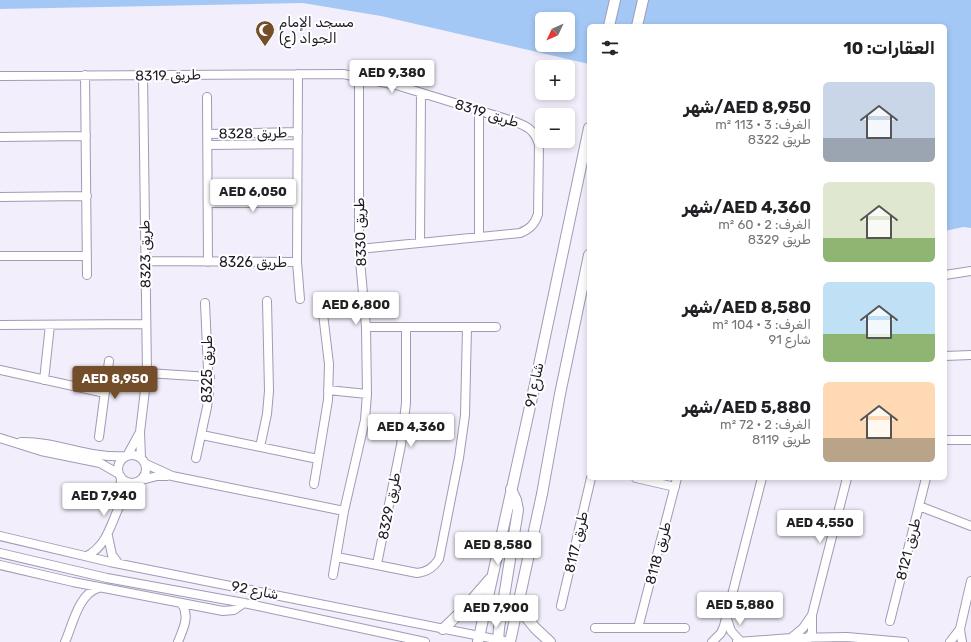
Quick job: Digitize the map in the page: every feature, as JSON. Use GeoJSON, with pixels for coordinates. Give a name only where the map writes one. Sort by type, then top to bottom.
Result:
{"type":"FeatureCollection","features":[{"type":"Feature","properties":{"kind":"street"},"geometry":{"type":"LineString","coordinates":[[610,24],[615,0]]}},
{"type":"Feature","properties":{"kind":"street"},"geometry":{"type":"LineString","coordinates":[[637,24],[643,0]]}},
{"type":"Feature","properties":{"kind":"street","name":"طريق 8328"},"geometry":{"type":"LineString","coordinates":[[298,74],[297,262],[300,300]]}},
{"type":"Feature","properties":{"kind":"street","name":"طريق 8319"},"geometry":{"type":"LineString","coordinates":[[0,76],[343,74],[396,85],[525,125],[531,129],[539,145],[538,214],[532,227],[520,233],[359,249]]}},
{"type":"Feature","properties":{"kind":"street"},"geometry":{"type":"LineString","coordinates":[[85,75],[87,275]]}},
{"type":"Feature","properties":{"kind":"street","name":"طريق 8323"},"geometry":{"type":"LineString","coordinates":[[143,75],[147,373],[140,432],[144,461]]}},
{"type":"Feature","properties":{"kind":"street","name":"طريق 8330"},"geometry":{"type":"LineString","coordinates":[[333,575],[344,511],[365,420],[367,394],[366,327],[359,249],[359,77]]}},
{"type":"Feature","properties":{"kind":"street"},"geometry":{"type":"LineString","coordinates":[[420,242],[421,93]]}},
{"type":"Feature","properties":{"kind":"street","name":"طريق 8326"},"geometry":{"type":"LineString","coordinates":[[207,97],[208,262]]}},
{"type":"Feature","properties":{"kind":"street"},"geometry":{"type":"LineString","coordinates":[[479,111],[479,236]]}},
{"type":"Feature","properties":{"kind":"street","name":"طريق 8328"},"geometry":{"type":"LineString","coordinates":[[208,134],[298,132]]}},
{"type":"Feature","properties":{"kind":"street"},"geometry":{"type":"LineString","coordinates":[[0,137],[86,136]]}},
{"type":"Feature","properties":{"kind":"street","name":"شارع 91"},"geometry":{"type":"LineString","coordinates":[[478,639],[490,579],[535,384],[587,137]]}},
{"type":"Feature","properties":{"kind":"street","name":"طريق 8328"},"geometry":{"type":"LineString","coordinates":[[208,145],[297,144]]}},
{"type":"Feature","properties":{"kind":"street"},"geometry":{"type":"LineString","coordinates":[[0,196],[87,196]]}},
{"type":"Feature","properties":{"kind":"street"},"geometry":{"type":"LineString","coordinates":[[208,203],[297,202]]}},
{"type":"Feature","properties":{"kind":"street"},"geometry":{"type":"LineString","coordinates":[[0,256],[88,256]]}},
{"type":"Feature","properties":{"kind":"street","name":"طريق 8326"},"geometry":{"type":"LineString","coordinates":[[146,261],[297,262]]}},
{"type":"Feature","properties":{"kind":"street","name":"شارع 91"},"geometry":{"type":"LineString","coordinates":[[510,642],[542,494],[560,394],[587,265]]}},
{"type":"Feature","properties":{"kind":"street"},"geometry":{"type":"LineString","coordinates":[[947,275],[971,271]]}},
{"type":"Feature","properties":{"kind":"street"},"geometry":{"type":"LineString","coordinates":[[314,484],[325,425],[329,364],[321,297]]}},
{"type":"Feature","properties":{"kind":"street"},"geometry":{"type":"LineString","coordinates":[[260,447],[267,414],[269,391],[267,301]]}},
{"type":"Feature","properties":{"kind":"street","name":"طريق 8325"},"geometry":{"type":"LineString","coordinates":[[196,458],[207,407],[210,377],[205,303]]}},
{"type":"Feature","properties":{"kind":"street"},"geometry":{"type":"LineString","coordinates":[[0,325],[146,324]]}},
{"type":"Feature","properties":{"kind":"street"},"geometry":{"type":"LineString","coordinates":[[44,380],[50,325]]}},
{"type":"Feature","properties":{"kind":"street"},"geometry":{"type":"LineString","coordinates":[[366,327],[496,327]]}},
{"type":"Feature","properties":{"kind":"street","name":"طريق 8329"},"geometry":{"type":"LineString","coordinates":[[377,564],[401,445],[406,403],[406,327]]}},
{"type":"Feature","properties":{"kind":"street"},"geometry":{"type":"LineString","coordinates":[[337,557],[417,573],[425,572],[431,569],[439,559],[459,458],[465,415],[467,327]]}},
{"type":"Feature","properties":{"kind":"street"},"geometry":{"type":"LineString","coordinates":[[947,356],[971,355]]}},
{"type":"Feature","properties":{"kind":"street"},"geometry":{"type":"LineString","coordinates":[[99,437],[109,361]]}},
{"type":"Feature","properties":{"kind":"street"},"geometry":{"type":"LineString","coordinates":[[0,370],[105,393]]}},
{"type":"Feature","properties":{"kind":"street"},"geometry":{"type":"LineString","coordinates":[[147,373],[210,377]]}},
{"type":"Feature","properties":{"kind":"street"},"geometry":{"type":"LineString","coordinates":[[328,390],[367,394]]}},
{"type":"Feature","properties":{"kind":"street","name":"طريق 8323"},"geometry":{"type":"LineString","coordinates":[[126,456],[140,432]]}},
{"type":"Feature","properties":{"kind":"street"},"geometry":{"type":"LineString","coordinates":[[202,435],[318,459]]}},
{"type":"Feature","properties":{"kind":"street"},"geometry":{"type":"LineString","coordinates":[[0,438],[41,451],[100,463],[127,482],[139,481],[157,476],[172,476],[344,511]]}},
{"type":"Feature","properties":{"kind":"street"},"geometry":{"type":"LineString","coordinates":[[947,440],[971,440]]}},
{"type":"Feature","properties":{"kind":"street"},"geometry":{"type":"LineString","coordinates":[[16,442],[34,442],[106,457],[133,455],[172,476]]}},
{"type":"Feature","properties":{"kind":"street"},"geometry":{"type":"LineString","coordinates":[[120,506],[120,476],[118,466],[126,456]]}},
{"type":"Feature","properties":{"kind":"street"},"geometry":{"type":"LineString","coordinates":[[87,556],[96,552],[108,536],[120,506],[146,472],[144,461]]}},
{"type":"Feature","properties":{"kind":"street","name":"طريق 8117"},"geometry":{"type":"LineString","coordinates":[[561,606],[591,480]]}},
{"type":"Feature","properties":{"kind":"street"},"geometry":{"type":"LineString","coordinates":[[644,480],[675,488]]}},
{"type":"Feature","properties":{"kind":"street","name":"طريق 8118"},"geometry":{"type":"LineString","coordinates":[[638,628],[677,480]]}},
{"type":"Feature","properties":{"kind":"street"},"geometry":{"type":"LineString","coordinates":[[712,642],[721,633],[726,618],[761,480]]}},
{"type":"Feature","properties":{"kind":"street"},"geometry":{"type":"LineString","coordinates":[[807,640],[813,627],[812,615],[846,480]]}},
{"type":"Feature","properties":{"kind":"street","name":"طريق 8121"},"geometry":{"type":"LineString","coordinates":[[890,620],[926,480]]}},
{"type":"Feature","properties":{"kind":"street"},"geometry":{"type":"LineString","coordinates":[[498,641],[518,510],[516,500],[511,489]]}},
{"type":"Feature","properties":{"kind":"street"},"geometry":{"type":"LineString","coordinates":[[919,506],[971,526]]}},
{"type":"Feature","properties":{"kind":"street","name":"شارع 92"},"geometry":{"type":"LineString","coordinates":[[0,536],[118,563],[443,629],[478,639],[510,642]]}},
{"type":"Feature","properties":{"kind":"street"},"geometry":{"type":"LineString","coordinates":[[108,536],[112,555],[118,563]]}},
{"type":"Feature","properties":{"kind":"street","name":"شارع 92"},"geometry":{"type":"LineString","coordinates":[[0,553],[106,578],[244,603],[425,642]]}},
{"type":"Feature","properties":{"kind":"street"},"geometry":{"type":"LineString","coordinates":[[0,565],[99,588],[229,612],[244,603]]}},
{"type":"Feature","properties":{"kind":"street"},"geometry":{"type":"LineString","coordinates":[[443,629],[463,610],[490,579]]}},
{"type":"Feature","properties":{"kind":"street"},"geometry":{"type":"LineString","coordinates":[[962,642],[960,629],[971,581]]}},
{"type":"Feature","properties":{"kind":"street"},"geometry":{"type":"LineString","coordinates":[[73,582],[81,590],[82,602]]}},
{"type":"Feature","properties":{"kind":"street"},"geometry":{"type":"LineString","coordinates":[[65,642],[82,602],[88,592],[99,588]]}},
{"type":"Feature","properties":{"kind":"street"},"geometry":{"type":"LineString","coordinates":[[178,642],[186,614],[182,604]]}},
{"type":"Feature","properties":{"kind":"street"},"geometry":{"type":"LineString","coordinates":[[184,624],[198,607]]}},
{"type":"Feature","properties":{"kind":"street"},"geometry":{"type":"LineString","coordinates":[[518,607],[535,628],[550,642]]}},
{"type":"Feature","properties":{"kind":"street"},"geometry":{"type":"LineString","coordinates":[[791,638],[803,628],[812,615]]}},
{"type":"Feature","properties":{"kind":"street"},"geometry":{"type":"LineString","coordinates":[[726,618],[731,631],[740,642]]}},
{"type":"Feature","properties":{"kind":"street"},"geometry":{"type":"LineString","coordinates":[[595,628],[685,628]]}},
{"type":"Feature","properties":{"kind":"street"},"geometry":{"type":"LineString","coordinates":[[950,642],[960,629]]}},
{"type":"Feature","properties":{"kind":"street"},"geometry":{"type":"LineString","coordinates":[[737,642],[791,638],[807,640],[847,637],[904,642]]}},
{"type":"Feature","properties":{"kind":"water"},"geometry":{"type":"Polygon","coordinates":[[[0,0],[971,0],[971,228],[963,227],[947,231],[947,24],[587,24],[587,64],[537,52],[575,52],[575,12],[535,12],[535,52],[381,16],[303,3],[0,9],[0,0]]]}},
{"type":"Feature","properties":{"kind":"place","name":"مسجد الإمام الجواد (ع)"},"geometry":{"type":"Point","coordinates":[265,47]}}]}
